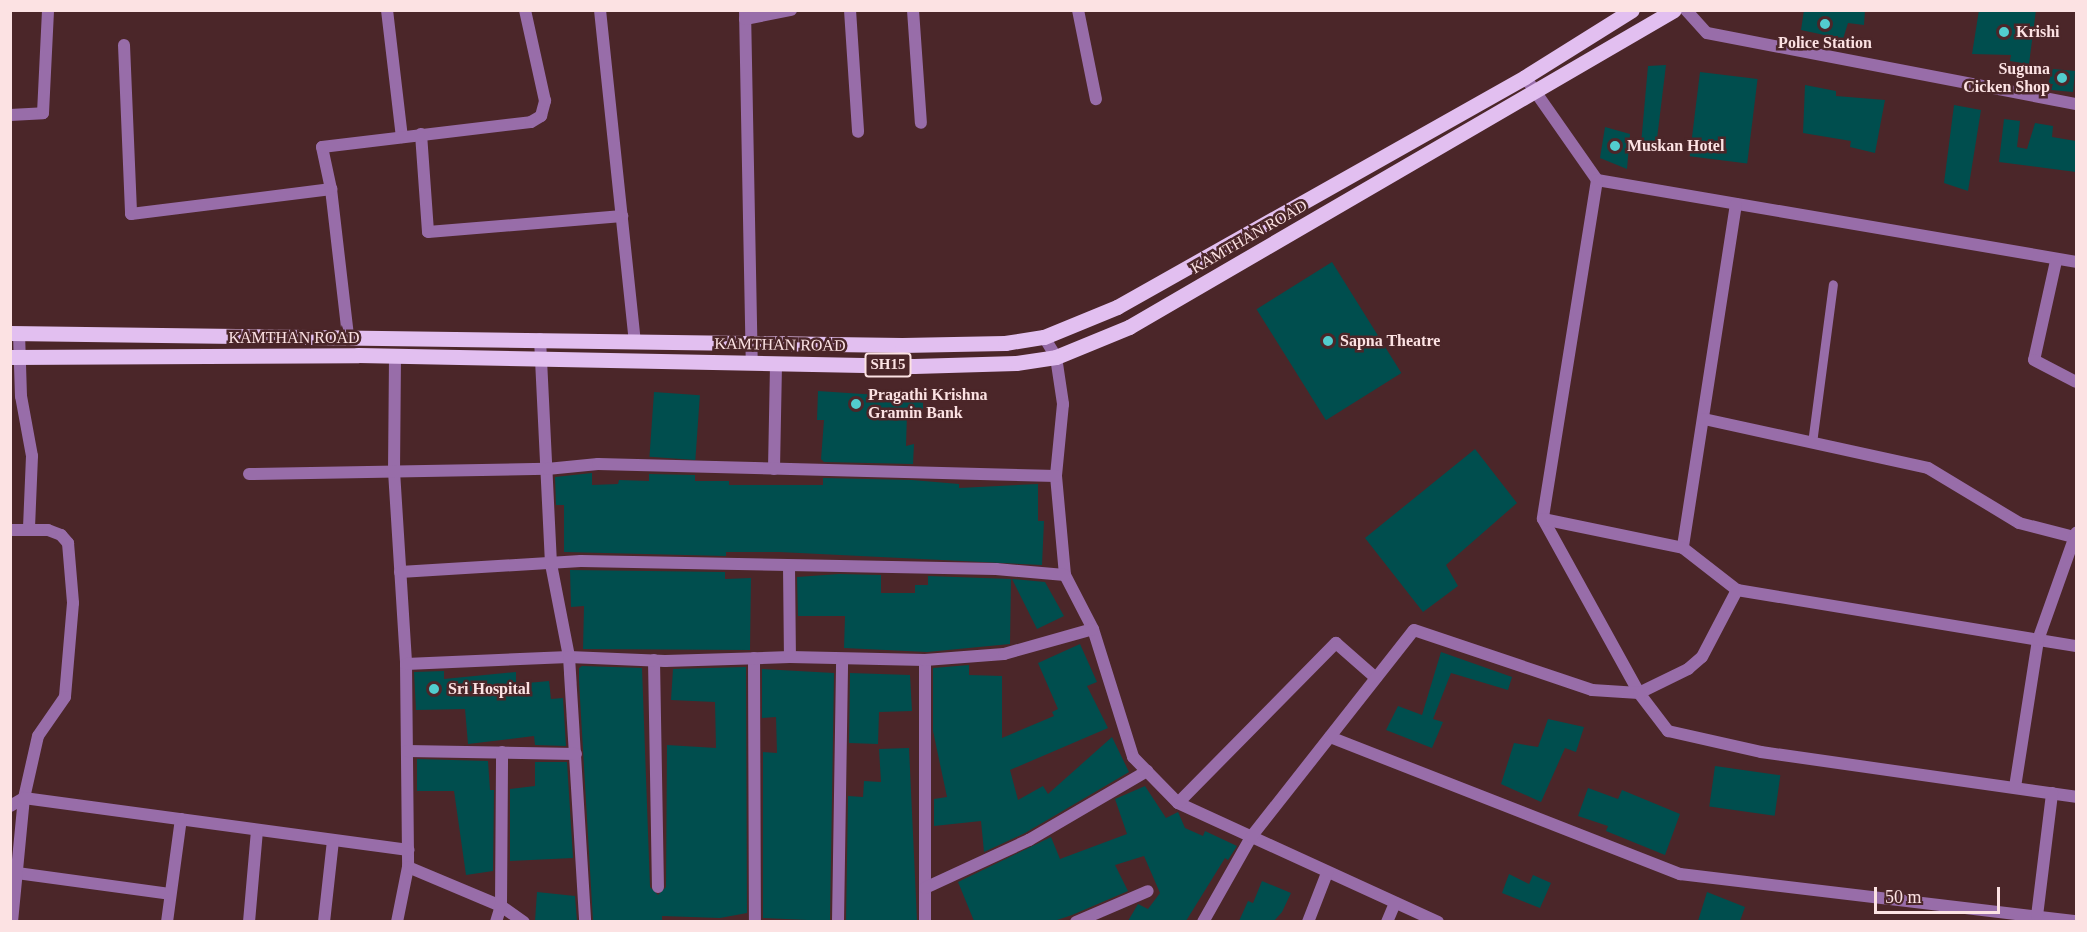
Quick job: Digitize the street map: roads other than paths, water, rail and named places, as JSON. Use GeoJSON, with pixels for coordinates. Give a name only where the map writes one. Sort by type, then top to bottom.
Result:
{"type":"FeatureCollection","features":[{"type":"Feature","properties":{"kind":"main road","name":"KAMTHAN ROAD"},"geometry":{"type":"LineString","coordinates":[[15,333],[348,335],[925,344],[1005,342],[1044,337],[1117,307],[1525,77],[1632,10]]}},
{"type":"Feature","properties":{"kind":"main road","name":"KAMTHAN ROAD"},"geometry":{"type":"LineString","coordinates":[[14,357],[395,357],[914,366],[1016,363],[1056,357],[1128,327],[1467,133],[1674,10]]}},
{"type":"Feature","properties":{"kind":"main road"},"geometry":{"type":"LineString","coordinates":[[1456,115],[1467,133]]}},
{"type":"Feature","properties":{"kind":"main road"},"geometry":{"type":"LineString","coordinates":[[1251,231],[1263,250]]}},
{"type":"Feature","properties":{"kind":"street"},"geometry":{"type":"LineString","coordinates":[[10,115],[43,113],[48,10]]}},
{"type":"Feature","properties":{"kind":"street"},"geometry":{"type":"LineString","coordinates":[[387,10],[402,137]]}},
{"type":"Feature","properties":{"kind":"street"},"geometry":{"type":"LineString","coordinates":[[348,335],[331,189],[322,147],[531,122],[541,116],[545,101],[525,10]]}},
{"type":"Feature","properties":{"kind":"street"},"geometry":{"type":"LineString","coordinates":[[600,10],[635,341]]}},
{"type":"Feature","properties":{"kind":"street"},"geometry":{"type":"LineString","coordinates":[[752,363],[745,15],[791,10]]}},
{"type":"Feature","properties":{"kind":"street"},"geometry":{"type":"LineString","coordinates":[[850,10],[858,132]]}},
{"type":"Feature","properties":{"kind":"street"},"geometry":{"type":"LineString","coordinates":[[913,10],[921,123]]}},
{"type":"Feature","properties":{"kind":"street"},"geometry":{"type":"LineString","coordinates":[[1078,10],[1096,99]]}},
{"type":"Feature","properties":{"kind":"street"},"geometry":{"type":"LineString","coordinates":[[1686,10],[1707,33],[2076,104]]}},
{"type":"Feature","properties":{"kind":"street"},"geometry":{"type":"LineString","coordinates":[[124,45],[131,214],[331,189]]}},
{"type":"Feature","properties":{"kind":"street"},"geometry":{"type":"LineString","coordinates":[[1525,77],[1597,180],[1543,519],[1640,693],[1668,731],[1761,752],[2076,797]]}},
{"type":"Feature","properties":{"kind":"street"},"geometry":{"type":"LineString","coordinates":[[421,134],[428,232],[622,216]]}},
{"type":"Feature","properties":{"kind":"street"},"geometry":{"type":"LineString","coordinates":[[1597,180],[2056,261],[2076,262]]}},
{"type":"Feature","properties":{"kind":"street"},"geometry":{"type":"LineString","coordinates":[[1683,548],[1736,204]]}},
{"type":"Feature","properties":{"kind":"street"},"geometry":{"type":"LineString","coordinates":[[2056,261],[2034,360],[2076,381]]}},
{"type":"Feature","properties":{"kind":"street"},"geometry":{"type":"LineString","coordinates":[[15,333],[14,357],[31,439],[29,529]]}},
{"type":"Feature","properties":{"kind":"street"},"geometry":{"type":"LineString","coordinates":[[1044,337],[1056,357],[1063,404],[1056,476],[1065,575],[1093,629],[1133,757],[1178,803],[1327,873],[1438,921]]}},
{"type":"Feature","properties":{"kind":"street"},"geometry":{"type":"LineString","coordinates":[[540,339],[551,564],[569,657],[585,921]]}},
{"type":"Feature","properties":{"kind":"street"},"geometry":{"type":"LineString","coordinates":[[395,357],[394,471],[406,664],[408,850],[408,867],[397,921]]}},
{"type":"Feature","properties":{"kind":"street"},"geometry":{"type":"LineString","coordinates":[[774,469],[776,363]]}},
{"type":"Feature","properties":{"kind":"street"},"geometry":{"type":"LineString","coordinates":[[1704,419],[1928,468],[2019,523],[2075,535],[2038,640],[2015,787]]}},
{"type":"Feature","properties":{"kind":"street"},"geometry":{"type":"LineString","coordinates":[[249,474],[547,469],[598,464],[1056,476]]}},
{"type":"Feature","properties":{"kind":"street"},"geometry":{"type":"LineString","coordinates":[[1543,519],[1683,548],[1737,590],[2076,646]]}},
{"type":"Feature","properties":{"kind":"street"},"geometry":{"type":"LineString","coordinates":[[10,530],[29,529],[55,533],[68,543],[73,603],[65,697],[38,736],[24,798],[12,921]]}},
{"type":"Feature","properties":{"kind":"street"},"geometry":{"type":"LineString","coordinates":[[400,572],[551,564],[996,569],[1065,575]]}},
{"type":"Feature","properties":{"kind":"street"},"geometry":{"type":"LineString","coordinates":[[789,566],[790,657]]}},
{"type":"Feature","properties":{"kind":"street"},"geometry":{"type":"LineString","coordinates":[[1203,921],[1251,837],[1414,630],[1592,690],[1640,693],[1688,669],[1702,657],[1737,590]]}},
{"type":"Feature","properties":{"kind":"street"},"geometry":{"type":"LineString","coordinates":[[406,664],[569,657],[654,660],[790,657],[925,660],[1004,654],[1093,629]]}},
{"type":"Feature","properties":{"kind":"street"},"geometry":{"type":"LineString","coordinates":[[1178,803],[1336,643],[1376,678]]}},
{"type":"Feature","properties":{"kind":"street"},"geometry":{"type":"LineString","coordinates":[[754,658],[755,921]]}},
{"type":"Feature","properties":{"kind":"street"},"geometry":{"type":"LineString","coordinates":[[838,921],[842,659]]}},
{"type":"Feature","properties":{"kind":"street"},"geometry":{"type":"LineString","coordinates":[[654,660],[658,887]]}},
{"type":"Feature","properties":{"kind":"street"},"geometry":{"type":"LineString","coordinates":[[925,660],[925,921]]}},
{"type":"Feature","properties":{"kind":"street"},"geometry":{"type":"LineString","coordinates":[[1330,737],[1680,874],[2070,921]]}},
{"type":"Feature","properties":{"kind":"street"},"geometry":{"type":"LineString","coordinates":[[407,751],[576,754]]}},
{"type":"Feature","properties":{"kind":"street"},"geometry":{"type":"LineString","coordinates":[[496,921],[501,906],[502,752]]}},
{"type":"Feature","properties":{"kind":"street"},"geometry":{"type":"LineString","coordinates":[[926,888],[1029,840],[1147,771]]}},
{"type":"Feature","properties":{"kind":"street"},"geometry":{"type":"LineString","coordinates":[[2037,916],[2052,793]]}},
{"type":"Feature","properties":{"kind":"street"},"geometry":{"type":"LineString","coordinates":[[10,806],[24,798],[408,850]]}},
{"type":"Feature","properties":{"kind":"street"},"geometry":{"type":"LineString","coordinates":[[166,921],[181,819]]}},
{"type":"Feature","properties":{"kind":"street"},"geometry":{"type":"LineString","coordinates":[[249,921],[257,830]]}},
{"type":"Feature","properties":{"kind":"street"},"geometry":{"type":"LineString","coordinates":[[324,921],[333,840]]}},
{"type":"Feature","properties":{"kind":"street"},"geometry":{"type":"LineString","coordinates":[[408,867],[501,906],[524,921]]}},
{"type":"Feature","properties":{"kind":"street"},"geometry":{"type":"LineString","coordinates":[[17,873],[170,894]]}},
{"type":"Feature","properties":{"kind":"street"},"geometry":{"type":"LineString","coordinates":[[1308,921],[1327,873]]}},
{"type":"Feature","properties":{"kind":"street"},"geometry":{"type":"LineString","coordinates":[[1076,921],[1148,891]]}},
{"type":"Feature","properties":{"kind":"street"},"geometry":{"type":"LineString","coordinates":[[1387,921],[1395,903]]}},
{"type":"Feature","properties":{"kind":"lane"},"geometry":{"type":"LineString","coordinates":[[1812,442],[1833,284]]}},
{"type":"Feature","properties":{"kind":"place","name":"Police Station"},"geometry":{"type":"Point","coordinates":[1825,24]}},
{"type":"Feature","properties":{"kind":"place","name":"Krishi"},"geometry":{"type":"Point","coordinates":[2004,32]}},
{"type":"Feature","properties":{"kind":"place","name":"Suguna Cicken Shop"},"geometry":{"type":"Point","coordinates":[2062,78]}},
{"type":"Feature","properties":{"kind":"place","name":"Muskan Hotel"},"geometry":{"type":"Point","coordinates":[1615,146]}},
{"type":"Feature","properties":{"kind":"place","name":"Sapna Theatre"},"geometry":{"type":"Point","coordinates":[1328,341]}},
{"type":"Feature","properties":{"kind":"place","name":"Pragathi Krishna Gramin Bank"},"geometry":{"type":"Point","coordinates":[856,404]}},
{"type":"Feature","properties":{"kind":"place","name":"Sri Hospital"},"geometry":{"type":"Point","coordinates":[434,689]}}]}
